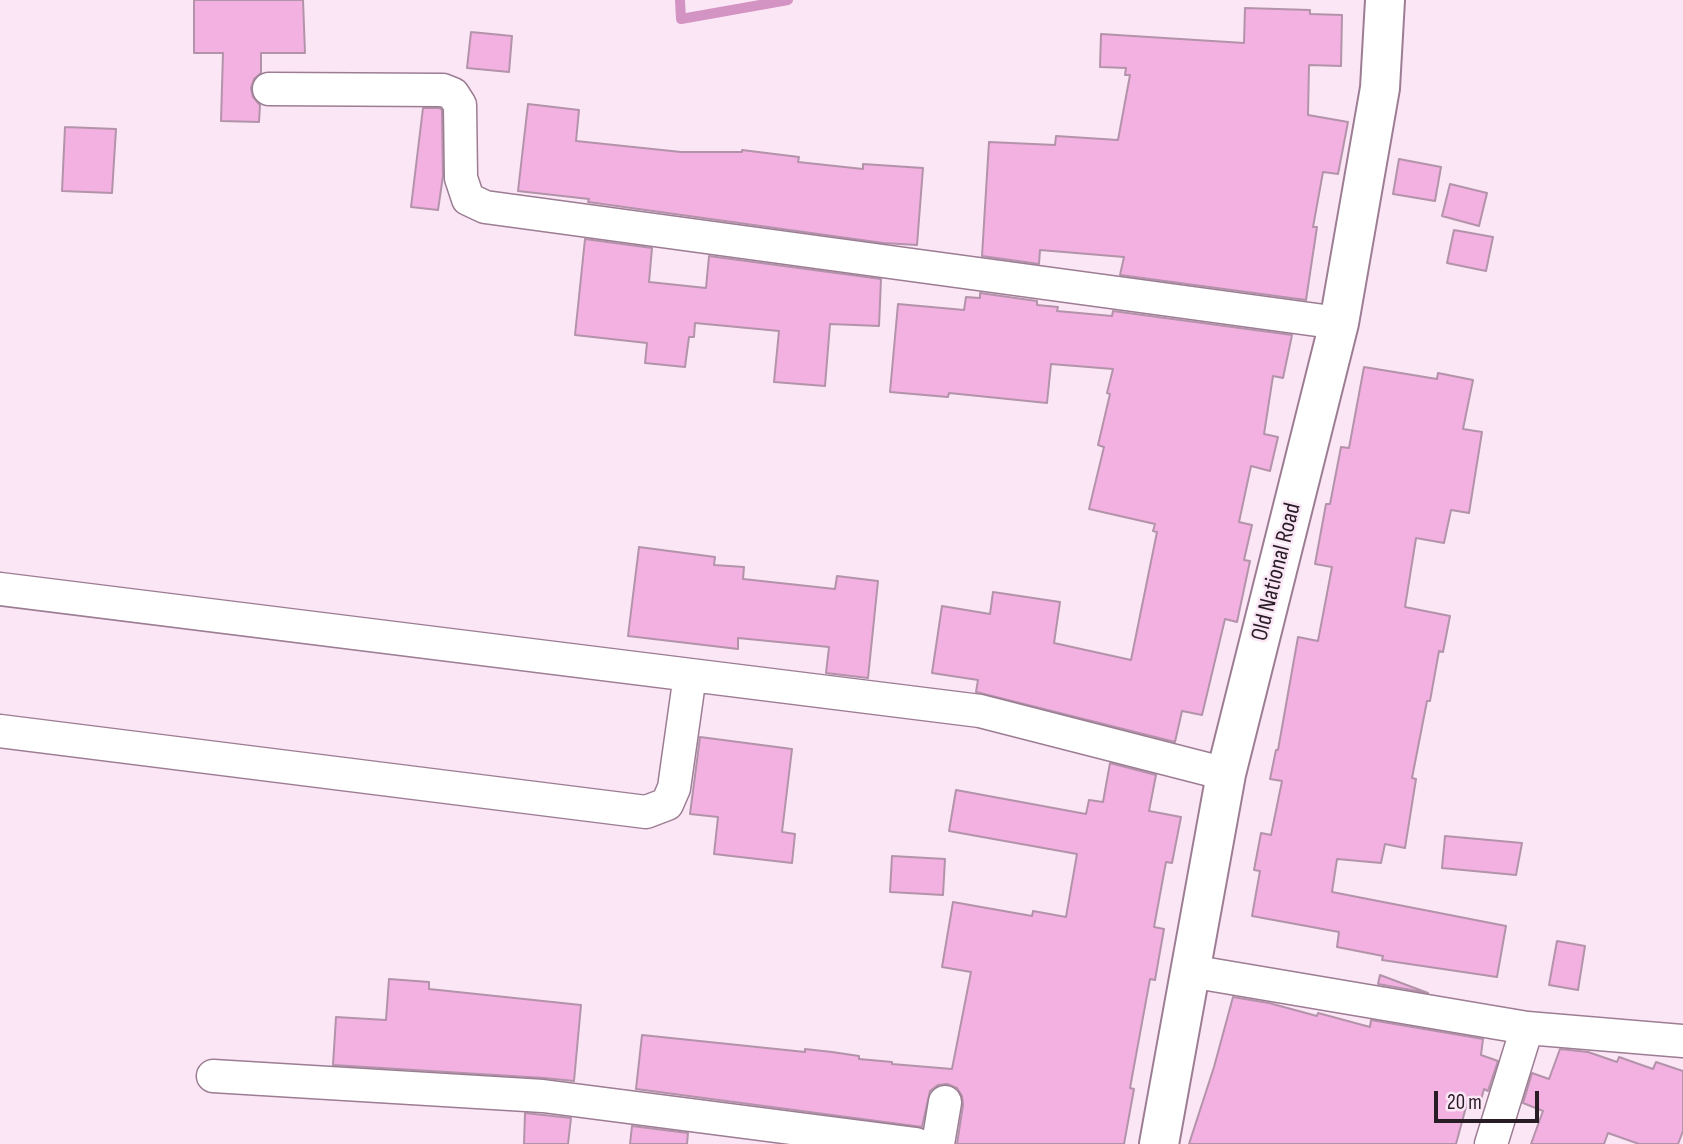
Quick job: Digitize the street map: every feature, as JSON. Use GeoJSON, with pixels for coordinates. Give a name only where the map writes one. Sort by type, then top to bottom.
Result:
{"type":"FeatureCollection","features":[{"type":"Feature","properties":{"kind":"main road","name":"Old National Road"},"geometry":{"type":"LineString","coordinates":[[1159,1144],[1226,774],[1339,323],[1380,88],[1384,9]]}},
{"type":"Feature","properties":{"kind":"street"},"geometry":{"type":"LineString","coordinates":[[269,89],[443,90],[453,93],[460,105],[461,178],[468,199],[485,207],[1339,323]]}},
{"type":"Feature","properties":{"kind":"street"},"geometry":{"type":"LineString","coordinates":[[0,589],[981,711],[1226,774]]}},
{"type":"Feature","properties":{"kind":"street"},"geometry":{"type":"LineString","coordinates":[[0,731],[646,812],[667,804],[674,788],[690,675]]}},
{"type":"Feature","properties":{"kind":"street"},"geometry":{"type":"LineString","coordinates":[[1190,971],[1527,1028],[1683,1041]]}},
{"type":"Feature","properties":{"kind":"street"},"geometry":{"type":"LineString","coordinates":[[1491,1144],[1527,1028]]}},
{"type":"Feature","properties":{"kind":"street"},"geometry":{"type":"LineString","coordinates":[[213,1076],[543,1096],[916,1144]]}},
{"type":"Feature","properties":{"kind":"street"},"geometry":{"type":"LineString","coordinates":[[938,1144],[945,1101]]}},
{"type":"Feature","properties":{"kind":"building"},"geometry":{"type":"Polygon","coordinates":[[[194,0],[303,0],[305,53],[261,53],[261,73],[254,79],[251,88],[253,97],[260,105],[259,122],[221,121],[223,53],[194,53],[194,0]]]}},
{"type":"Feature","properties":{"kind":"building"},"geometry":{"type":"Polygon","coordinates":[[[1245,8],[1310,10],[1310,14],[1342,15],[1341,66],[1309,65],[1308,115],[1348,122],[1338,174],[1323,172],[1313,227],[1317,227],[1306,300],[1120,275],[1124,257],[1040,250],[1039,264],[982,256],[989,142],[1055,145],[1056,136],[1118,140],[1130,75],[1125,75],[1126,68],[1100,67],[1101,34],[1244,43],[1245,8]]]}},
{"type":"Feature","properties":{"kind":"building"},"geometry":{"type":"Polygon","coordinates":[[[471,32],[512,36],[509,72],[467,68],[471,32]]]}},
{"type":"Feature","properties":{"kind":"building"},"geometry":{"type":"Polygon","coordinates":[[[528,104],[579,110],[576,141],[681,152],[742,150],[799,157],[798,162],[863,169],[863,164],[923,168],[917,245],[883,243],[518,191],[528,104]]]}},
{"type":"Feature","properties":{"kind":"building"},"geometry":{"type":"Polygon","coordinates":[[[423,108],[442,110],[443,176],[438,210],[411,207],[423,108]]]}},
{"type":"Feature","properties":{"kind":"building"},"geometry":{"type":"Polygon","coordinates":[[[65,127],[116,129],[112,193],[62,191],[65,127]]]}},
{"type":"Feature","properties":{"kind":"building"},"geometry":{"type":"Polygon","coordinates":[[[1399,159],[1441,167],[1435,201],[1393,194],[1399,159]]]}},
{"type":"Feature","properties":{"kind":"building"},"geometry":{"type":"Polygon","coordinates":[[[1450,184],[1487,193],[1479,226],[1442,216],[1450,184]]]}},
{"type":"Feature","properties":{"kind":"building"},"geometry":{"type":"Polygon","coordinates":[[[1454,230],[1493,237],[1486,271],[1447,263],[1454,230]]]}},
{"type":"Feature","properties":{"kind":"building"},"geometry":{"type":"Polygon","coordinates":[[[585,239],[652,248],[649,282],[706,288],[709,256],[881,279],[879,326],[830,324],[825,386],[774,382],[779,331],[695,323],[694,337],[689,337],[685,367],[645,363],[647,343],[575,335],[585,239]]]}},
{"type":"Feature","properties":{"kind":"building"},"geometry":{"type":"Polygon","coordinates":[[[980,293],[1037,301],[1037,305],[1058,307],[1057,311],[1112,316],[1113,311],[1292,335],[1283,378],[1273,376],[1264,434],[1278,437],[1270,471],[1251,466],[1239,522],[1252,525],[1244,560],[1250,561],[1237,622],[1225,619],[1202,715],[1182,711],[1175,742],[976,692],[978,680],[932,673],[942,606],[990,614],[993,592],[1060,602],[1054,643],[1131,660],[1157,532],[1153,531],[1155,524],[1089,509],[1104,447],[1098,445],[1113,369],[1051,364],[1047,403],[949,393],[948,397],[890,392],[898,304],[964,310],[966,297],[980,298],[980,293]]]}},
{"type":"Feature","properties":{"kind":"building"},"geometry":{"type":"Polygon","coordinates":[[[1364,367],[1437,379],[1438,373],[1473,380],[1463,429],[1482,432],[1469,513],[1451,510],[1444,543],[1416,538],[1405,607],[1450,616],[1443,652],[1439,651],[1430,701],[1427,701],[1412,778],[1416,779],[1405,848],[1385,844],[1381,863],[1337,859],[1332,892],[1506,926],[1497,977],[1382,960],[1383,956],[1337,947],[1339,932],[1252,916],[1260,871],[1254,870],[1261,833],[1271,835],[1282,781],[1270,779],[1278,750],[1298,637],[1318,641],[1332,567],[1315,564],[1326,504],[1330,504],[1341,447],[1349,448],[1364,367]]]}},
{"type":"Feature","properties":{"kind":"building"},"geometry":{"type":"Polygon","coordinates":[[[639,547],[715,557],[714,565],[744,567],[743,579],[835,589],[837,576],[878,581],[868,678],[826,673],[829,647],[738,638],[738,649],[628,636],[639,547]]]}},
{"type":"Feature","properties":{"kind":"building"},"geometry":{"type":"Polygon","coordinates":[[[700,737],[792,749],[782,832],[795,834],[792,863],[714,854],[718,817],[690,814],[700,737]]]}},
{"type":"Feature","properties":{"kind":"building"},"geometry":{"type":"Polygon","coordinates":[[[1110,763],[1156,775],[1149,811],[1181,817],[1172,863],[1166,862],[1154,927],[1164,929],[1155,980],[1150,979],[1130,1088],[1134,1089],[1124,1144],[957,1144],[962,1096],[957,1088],[947,1084],[938,1085],[930,1091],[922,1127],[636,1089],[642,1035],[805,1052],[805,1049],[859,1056],[859,1059],[892,1064],[952,1069],[971,972],[942,967],[953,902],[1032,916],[1033,911],[1066,917],[1077,854],[949,831],[956,790],[1086,814],[1089,800],[1103,802],[1110,763]]]}},
{"type":"Feature","properties":{"kind":"building"},"geometry":{"type":"Polygon","coordinates":[[[1445,836],[1522,843],[1516,875],[1442,868],[1445,836]]]}},
{"type":"Feature","properties":{"kind":"building"},"geometry":{"type":"Polygon","coordinates":[[[892,856],[945,859],[943,895],[890,892],[892,856]]]}},
{"type":"Feature","properties":{"kind":"building"},"geometry":{"type":"Polygon","coordinates":[[[1557,941],[1585,946],[1578,990],[1549,985],[1557,941]]]}},
{"type":"Feature","properties":{"kind":"building"},"geometry":{"type":"Polygon","coordinates":[[[1380,975],[1428,993],[1378,984],[1380,975]]]}},
{"type":"Feature","properties":{"kind":"building"},"geometry":{"type":"Polygon","coordinates":[[[389,979],[429,982],[429,989],[581,1005],[574,1081],[333,1065],[336,1017],[386,1020],[389,979]]]}},
{"type":"Feature","properties":{"kind":"building"},"geometry":{"type":"Polygon","coordinates":[[[1233,997],[1317,1016],[1318,1013],[1370,1027],[1371,1020],[1483,1039],[1481,1055],[1498,1061],[1488,1091],[1484,1089],[1481,1100],[1469,1096],[1456,1144],[1189,1144],[1233,997]]]}},
{"type":"Feature","properties":{"kind":"building"},"geometry":{"type":"Polygon","coordinates":[[[1560,1049],[1588,1052],[1617,1062],[1619,1057],[1653,1069],[1656,1062],[1683,1071],[1683,1131],[1678,1144],[1639,1144],[1608,1133],[1604,1144],[1531,1144],[1543,1111],[1523,1103],[1532,1073],[1549,1079],[1560,1049]]]}},
{"type":"Feature","properties":{"kind":"building"},"geometry":{"type":"Polygon","coordinates":[[[525,1113],[571,1118],[568,1144],[524,1144],[525,1113]]]}},
{"type":"Feature","properties":{"kind":"building"},"geometry":{"type":"Polygon","coordinates":[[[632,1126],[688,1133],[687,1144],[630,1144],[632,1126]]]}},
{"type":"Feature","properties":{"kind":"waterway"},"geometry":{"type":"LineString","coordinates":[[680,0],[681,19],[788,0]]}}]}
